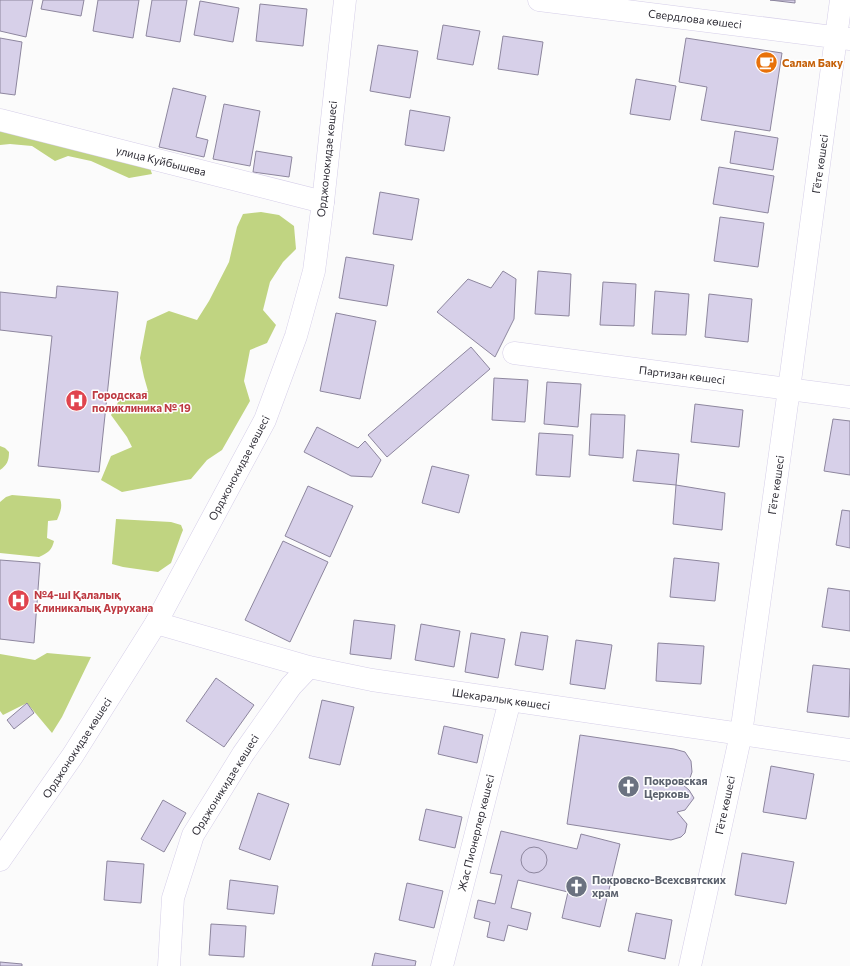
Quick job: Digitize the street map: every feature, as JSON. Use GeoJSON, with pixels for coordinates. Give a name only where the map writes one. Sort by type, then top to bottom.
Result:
{"type":"FeatureCollection","features":[{"type":"Feature","properties":{"kind":"street","name":"Орджонокидзе көшесі"},"geometry":{"type":"LineString","coordinates":[[0,860],[73,755],[156,623],[265,420],[296,336],[314,271],[323,202],[344,0]]}},
{"type":"Feature","properties":{"kind":"street","name":"Свердлова көшесі"},"geometry":{"type":"LineString","coordinates":[[539,0],[843,38]]}},
{"type":"Feature","properties":{"kind":"street","name":"Гёте көшесі"},"geometry":{"type":"LineString","coordinates":[[690,966],[740,734],[789,389],[843,38],[841,0]]}},
{"type":"Feature","properties":{"kind":"street","name":"улица Куйбышева"},"geometry":{"type":"LineString","coordinates":[[0,120],[323,202]]}},
{"type":"Feature","properties":{"kind":"street","name":"Партизан көшесі"},"geometry":{"type":"LineString","coordinates":[[514,353],[850,397]]}},
{"type":"Feature","properties":{"kind":"street","name":"Шекаралық көшесі"},"geometry":{"type":"LineString","coordinates":[[156,623],[309,667],[372,680],[850,750]]}},
{"type":"Feature","properties":{"kind":"street","name":"Орджоникидзе көшесі"},"geometry":{"type":"LineString","coordinates":[[169,966],[173,898],[193,835],[243,754],[291,686],[309,667]]}},
{"type":"Feature","properties":{"kind":"street","name":"Жас Пионерлер көшесі"},"geometry":{"type":"LineString","coordinates":[[442,966],[510,700]]}},
{"type":"Feature","properties":{"kind":"green space"},"geometry":{"type":"Polygon","coordinates":[[[0,124],[147,159],[152,174],[129,178],[91,161],[68,156],[55,161],[32,146],[10,144],[0,145],[0,124]]]}},
{"type":"Feature","properties":{"kind":"green space"},"geometry":{"type":"Polygon","coordinates":[[[261,212],[279,215],[294,226],[296,249],[283,262],[270,282],[263,310],[276,325],[267,343],[250,350],[244,381],[250,401],[222,450],[207,460],[191,479],[122,492],[101,480],[111,456],[132,447],[127,437],[111,415],[121,397],[148,391],[140,358],[147,321],[169,311],[197,320],[209,301],[229,262],[237,227],[243,214],[261,212]]]}},
{"type":"Feature","properties":{"kind":"green space"},"geometry":{"type":"Polygon","coordinates":[[[0,446],[9,452],[9,458],[0,470],[0,446]]]}},
{"type":"Feature","properties":{"kind":"green space"},"geometry":{"type":"Polygon","coordinates":[[[12,495],[60,499],[61,507],[57,520],[48,521],[47,538],[54,541],[49,551],[42,556],[39,557],[0,553],[0,502],[6,497],[12,495]]]}},
{"type":"Feature","properties":{"kind":"green space"},"geometry":{"type":"Polygon","coordinates":[[[116,519],[171,522],[181,525],[183,530],[171,563],[158,572],[112,564],[116,519]]]}},
{"type":"Feature","properties":{"kind":"green space"},"geometry":{"type":"Polygon","coordinates":[[[47,653],[91,657],[62,717],[52,733],[27,703],[3,715],[0,711],[0,654],[35,660],[47,653]]]}},
{"type":"Feature","properties":{"kind":"building"},"geometry":{"type":"Polygon","coordinates":[[[0,0],[33,0],[26,37],[0,31],[0,0]]]}},
{"type":"Feature","properties":{"kind":"building"},"geometry":{"type":"Polygon","coordinates":[[[43,0],[84,0],[81,16],[41,9],[43,0]]]}},
{"type":"Feature","properties":{"kind":"building"},"geometry":{"type":"Polygon","coordinates":[[[98,0],[139,0],[133,38],[93,31],[98,0]]]}},
{"type":"Feature","properties":{"kind":"building"},"geometry":{"type":"Polygon","coordinates":[[[152,0],[187,0],[180,42],[146,36],[152,0]]]}},
{"type":"Feature","properties":{"kind":"building"},"geometry":{"type":"Polygon","coordinates":[[[770,0],[795,0],[795,3],[770,0]]]}},
{"type":"Feature","properties":{"kind":"building"},"geometry":{"type":"Polygon","coordinates":[[[200,1],[239,8],[233,42],[194,35],[200,1]]]}},
{"type":"Feature","properties":{"kind":"building"},"geometry":{"type":"Polygon","coordinates":[[[260,4],[307,9],[303,46],[256,41],[260,4]]]}},
{"type":"Feature","properties":{"kind":"building"},"geometry":{"type":"Polygon","coordinates":[[[443,25],[480,31],[473,65],[437,59],[443,25]]]}},
{"type":"Feature","properties":{"kind":"building"},"geometry":{"type":"Polygon","coordinates":[[[503,36],[543,42],[538,75],[498,69],[503,36]]]}},
{"type":"Feature","properties":{"kind":"building"},"geometry":{"type":"Polygon","coordinates":[[[0,38],[22,42],[15,95],[0,93],[0,38]]]}},
{"type":"Feature","properties":{"kind":"building"},"geometry":{"type":"Polygon","coordinates":[[[686,38],[782,53],[770,131],[701,120],[707,87],[679,82],[686,38]]]}},
{"type":"Feature","properties":{"kind":"building"},"geometry":{"type":"Polygon","coordinates":[[[378,45],[418,51],[410,98],[370,91],[378,45]]]}},
{"type":"Feature","properties":{"kind":"building"},"geometry":{"type":"Polygon","coordinates":[[[636,79],[676,86],[670,120],[630,114],[636,79]]]}},
{"type":"Feature","properties":{"kind":"building"},"geometry":{"type":"Polygon","coordinates":[[[173,88],[206,96],[196,137],[208,140],[204,157],[159,147],[173,88]]]}},
{"type":"Feature","properties":{"kind":"building"},"geometry":{"type":"Polygon","coordinates":[[[224,104],[260,111],[250,166],[213,159],[224,104]]]}},
{"type":"Feature","properties":{"kind":"building"},"geometry":{"type":"Polygon","coordinates":[[[410,110],[450,117],[444,151],[405,145],[410,110]]]}},
{"type":"Feature","properties":{"kind":"building"},"geometry":{"type":"Polygon","coordinates":[[[735,131],[778,138],[773,170],[730,163],[735,131]]]}},
{"type":"Feature","properties":{"kind":"building"},"geometry":{"type":"Polygon","coordinates":[[[256,151],[292,157],[289,177],[253,172],[256,151]]]}},
{"type":"Feature","properties":{"kind":"building"},"geometry":{"type":"Polygon","coordinates":[[[719,167],[774,176],[768,213],[713,204],[719,167]]]}},
{"type":"Feature","properties":{"kind":"building"},"geometry":{"type":"Polygon","coordinates":[[[380,192],[419,199],[412,240],[373,234],[380,192]]]}},
{"type":"Feature","properties":{"kind":"building"},"geometry":{"type":"Polygon","coordinates":[[[720,217],[764,223],[758,267],[714,261],[720,217]]]}},
{"type":"Feature","properties":{"kind":"building"},"geometry":{"type":"Polygon","coordinates":[[[346,257],[394,265],[387,306],[339,298],[346,257]]]}},
{"type":"Feature","properties":{"kind":"building"},"geometry":{"type":"Polygon","coordinates":[[[503,271],[516,279],[514,319],[495,357],[437,312],[468,279],[491,288],[503,271]]]}},
{"type":"Feature","properties":{"kind":"building"},"geometry":{"type":"Polygon","coordinates":[[[538,271],[571,274],[569,316],[535,314],[538,271]]]}},
{"type":"Feature","properties":{"kind":"building"},"geometry":{"type":"Polygon","coordinates":[[[603,282],[636,284],[634,326],[600,325],[603,282]]]}},
{"type":"Feature","properties":{"kind":"building","name":"Городская поликлиника № 19"},"geometry":{"type":"Polygon","coordinates":[[[57,286],[118,292],[99,472],[38,466],[52,336],[0,330],[0,292],[56,298],[57,286]]]}},
{"type":"Feature","properties":{"kind":"building"},"geometry":{"type":"Polygon","coordinates":[[[655,291],[689,294],[686,335],[652,334],[655,291]]]}},
{"type":"Feature","properties":{"kind":"building"},"geometry":{"type":"Polygon","coordinates":[[[709,294],[752,299],[748,342],[705,337],[709,294]]]}},
{"type":"Feature","properties":{"kind":"building"},"geometry":{"type":"Polygon","coordinates":[[[336,313],[376,321],[360,399],[320,391],[336,313]]]}},
{"type":"Feature","properties":{"kind":"building"},"geometry":{"type":"Polygon","coordinates":[[[471,347],[490,369],[387,457],[368,435],[471,347]]]}},
{"type":"Feature","properties":{"kind":"building"},"geometry":{"type":"Polygon","coordinates":[[[494,378],[528,380],[525,422],[492,420],[494,378]]]}},
{"type":"Feature","properties":{"kind":"building"},"geometry":{"type":"Polygon","coordinates":[[[547,382],[581,384],[578,427],[544,424],[547,382]]]}},
{"type":"Feature","properties":{"kind":"building"},"geometry":{"type":"Polygon","coordinates":[[[695,404],[743,410],[739,447],[691,442],[695,404]]]}},
{"type":"Feature","properties":{"kind":"building"},"geometry":{"type":"Polygon","coordinates":[[[591,414],[625,415],[623,458],[589,455],[591,414]]]}},
{"type":"Feature","properties":{"kind":"building"},"geometry":{"type":"Polygon","coordinates":[[[833,419],[850,421],[850,475],[824,471],[833,419]]]}},
{"type":"Feature","properties":{"kind":"building"},"geometry":{"type":"Polygon","coordinates":[[[317,427],[358,448],[365,441],[381,460],[372,477],[351,476],[304,452],[317,427]]]}},
{"type":"Feature","properties":{"kind":"building"},"geometry":{"type":"Polygon","coordinates":[[[539,433],[573,435],[570,477],[536,475],[539,433]]]}},
{"type":"Feature","properties":{"kind":"building"},"geometry":{"type":"Polygon","coordinates":[[[637,450],[679,454],[676,485],[633,481],[637,450]]]}},
{"type":"Feature","properties":{"kind":"building"},"geometry":{"type":"Polygon","coordinates":[[[432,466],[469,475],[459,513],[422,503],[432,466]]]}},
{"type":"Feature","properties":{"kind":"building"},"geometry":{"type":"Polygon","coordinates":[[[676,485],[725,493],[722,530],[673,524],[676,485]]]}},
{"type":"Feature","properties":{"kind":"building"},"geometry":{"type":"Polygon","coordinates":[[[308,486],[353,506],[330,557],[285,536],[308,486]]]}},
{"type":"Feature","properties":{"kind":"building"},"geometry":{"type":"Polygon","coordinates":[[[842,510],[850,511],[850,548],[836,545],[842,510]]]}},
{"type":"Feature","properties":{"kind":"building"},"geometry":{"type":"Polygon","coordinates":[[[283,541],[328,562],[290,642],[245,620],[283,541]]]}},
{"type":"Feature","properties":{"kind":"building"},"geometry":{"type":"Polygon","coordinates":[[[674,558],[719,563],[715,601],[670,597],[674,558]]]}},
{"type":"Feature","properties":{"kind":"building","name":"№4-ші Қалалық Клиникалық Аурухана"},"geometry":{"type":"Polygon","coordinates":[[[0,560],[40,563],[34,643],[0,639],[0,560]]]}},
{"type":"Feature","properties":{"kind":"building"},"geometry":{"type":"Polygon","coordinates":[[[828,588],[850,591],[850,631],[822,627],[828,588]]]}},
{"type":"Feature","properties":{"kind":"building"},"geometry":{"type":"Polygon","coordinates":[[[354,620],[395,625],[391,659],[350,654],[354,620]]]}},
{"type":"Feature","properties":{"kind":"building"},"geometry":{"type":"Polygon","coordinates":[[[421,624],[460,631],[454,667],[415,660],[421,624]]]}},
{"type":"Feature","properties":{"kind":"building"},"geometry":{"type":"Polygon","coordinates":[[[521,632],[548,636],[543,670],[515,665],[521,632]]]}},
{"type":"Feature","properties":{"kind":"building"},"geometry":{"type":"Polygon","coordinates":[[[471,633],[505,639],[498,678],[465,672],[471,633]]]}},
{"type":"Feature","properties":{"kind":"building"},"geometry":{"type":"Polygon","coordinates":[[[576,640],[612,645],[605,689],[570,684],[576,640]]]}},
{"type":"Feature","properties":{"kind":"building"},"geometry":{"type":"Polygon","coordinates":[[[658,643],[704,646],[701,684],[656,681],[658,643]]]}},
{"type":"Feature","properties":{"kind":"building"},"geometry":{"type":"Polygon","coordinates":[[[813,665],[850,669],[849,717],[807,712],[813,665]]]}},
{"type":"Feature","properties":{"kind":"building"},"geometry":{"type":"Polygon","coordinates":[[[216,678],[254,705],[224,747],[186,721],[216,678]]]}},
{"type":"Feature","properties":{"kind":"building"},"geometry":{"type":"Polygon","coordinates":[[[322,700],[354,707],[340,765],[309,758],[322,700]]]}},
{"type":"Feature","properties":{"kind":"building"},"geometry":{"type":"Polygon","coordinates":[[[27,703],[34,713],[14,729],[7,720],[27,703]]]}},
{"type":"Feature","properties":{"kind":"building"},"geometry":{"type":"Polygon","coordinates":[[[444,726],[483,735],[477,763],[438,754],[444,726]]]}},
{"type":"Feature","properties":{"kind":"building","name":"Покровская Церковь"},"geometry":{"type":"Polygon","coordinates":[[[580,735],[674,749],[685,752],[691,761],[692,772],[689,781],[682,784],[689,790],[694,798],[685,810],[677,812],[687,824],[685,833],[681,837],[671,840],[567,824],[580,735]]]}},
{"type":"Feature","properties":{"kind":"building"},"geometry":{"type":"Polygon","coordinates":[[[771,766],[814,774],[806,819],[763,812],[771,766]]]}},
{"type":"Feature","properties":{"kind":"building"},"geometry":{"type":"Polygon","coordinates":[[[258,793],[289,804],[270,860],[239,849],[258,793]]]}},
{"type":"Feature","properties":{"kind":"building"},"geometry":{"type":"Polygon","coordinates":[[[163,800],[186,813],[164,852],[141,839],[163,800]]]}},
{"type":"Feature","properties":{"kind":"building"},"geometry":{"type":"Polygon","coordinates":[[[426,809],[462,817],[455,848],[419,840],[426,809]]]}},
{"type":"Feature","properties":{"kind":"building","name":"Покровско-Всехсвятских храм"},"geometry":{"type":"Polygon","coordinates":[[[501,831],[577,849],[581,834],[620,844],[600,927],[562,918],[568,892],[518,880],[511,908],[531,913],[527,930],[508,925],[504,941],[487,937],[490,922],[474,918],[478,900],[495,904],[502,875],[490,873],[501,831]]]}},
{"type":"Feature","properties":{"kind":"building"},"geometry":{"type":"Polygon","coordinates":[[[534,847],[543,851],[547,860],[543,869],[534,873],[525,869],[521,860],[525,851],[534,847]]]}},
{"type":"Feature","properties":{"kind":"building"},"geometry":{"type":"Polygon","coordinates":[[[742,853],[794,862],[786,904],[735,895],[742,853]]]}},
{"type":"Feature","properties":{"kind":"building"},"geometry":{"type":"Polygon","coordinates":[[[107,861],[144,864],[141,903],[104,900],[107,861]]]}},
{"type":"Feature","properties":{"kind":"building"},"geometry":{"type":"Polygon","coordinates":[[[230,880],[278,886],[274,914],[227,909],[230,880]]]}},
{"type":"Feature","properties":{"kind":"building"},"geometry":{"type":"Polygon","coordinates":[[[407,883],[443,891],[434,928],[399,920],[407,883]]]}},
{"type":"Feature","properties":{"kind":"building"},"geometry":{"type":"Polygon","coordinates":[[[636,913],[672,920],[665,959],[628,951],[636,913]]]}},
{"type":"Feature","properties":{"kind":"building"},"geometry":{"type":"Polygon","coordinates":[[[211,924],[246,926],[244,957],[209,955],[211,924]]]}},
{"type":"Feature","properties":{"kind":"building"},"geometry":{"type":"Polygon","coordinates":[[[375,953],[416,961],[415,966],[372,966],[375,953]]]}},
{"type":"Feature","properties":{"kind":"building"},"geometry":{"type":"Polygon","coordinates":[[[0,962],[22,964],[22,966],[0,966],[0,962]]]}},
{"type":"Feature","properties":{"kind":"place","name":"Салам Баку"},"geometry":{"type":"Point","coordinates":[766,63]}},
{"type":"Feature","properties":{"kind":"place","name":"Городская поликлиника № 19"},"geometry":{"type":"Point","coordinates":[76,401]}},
{"type":"Feature","properties":{"kind":"place","name":"№4-ші Қалалық Клиникалық Аурухана"},"geometry":{"type":"Point","coordinates":[19,601]}},
{"type":"Feature","properties":{"kind":"place","name":"Покровская Церковь"},"geometry":{"type":"Point","coordinates":[629,787]}},
{"type":"Feature","properties":{"kind":"place","name":"Покровско-Всехсвятских храм"},"geometry":{"type":"Point","coordinates":[576,886]}}]}
